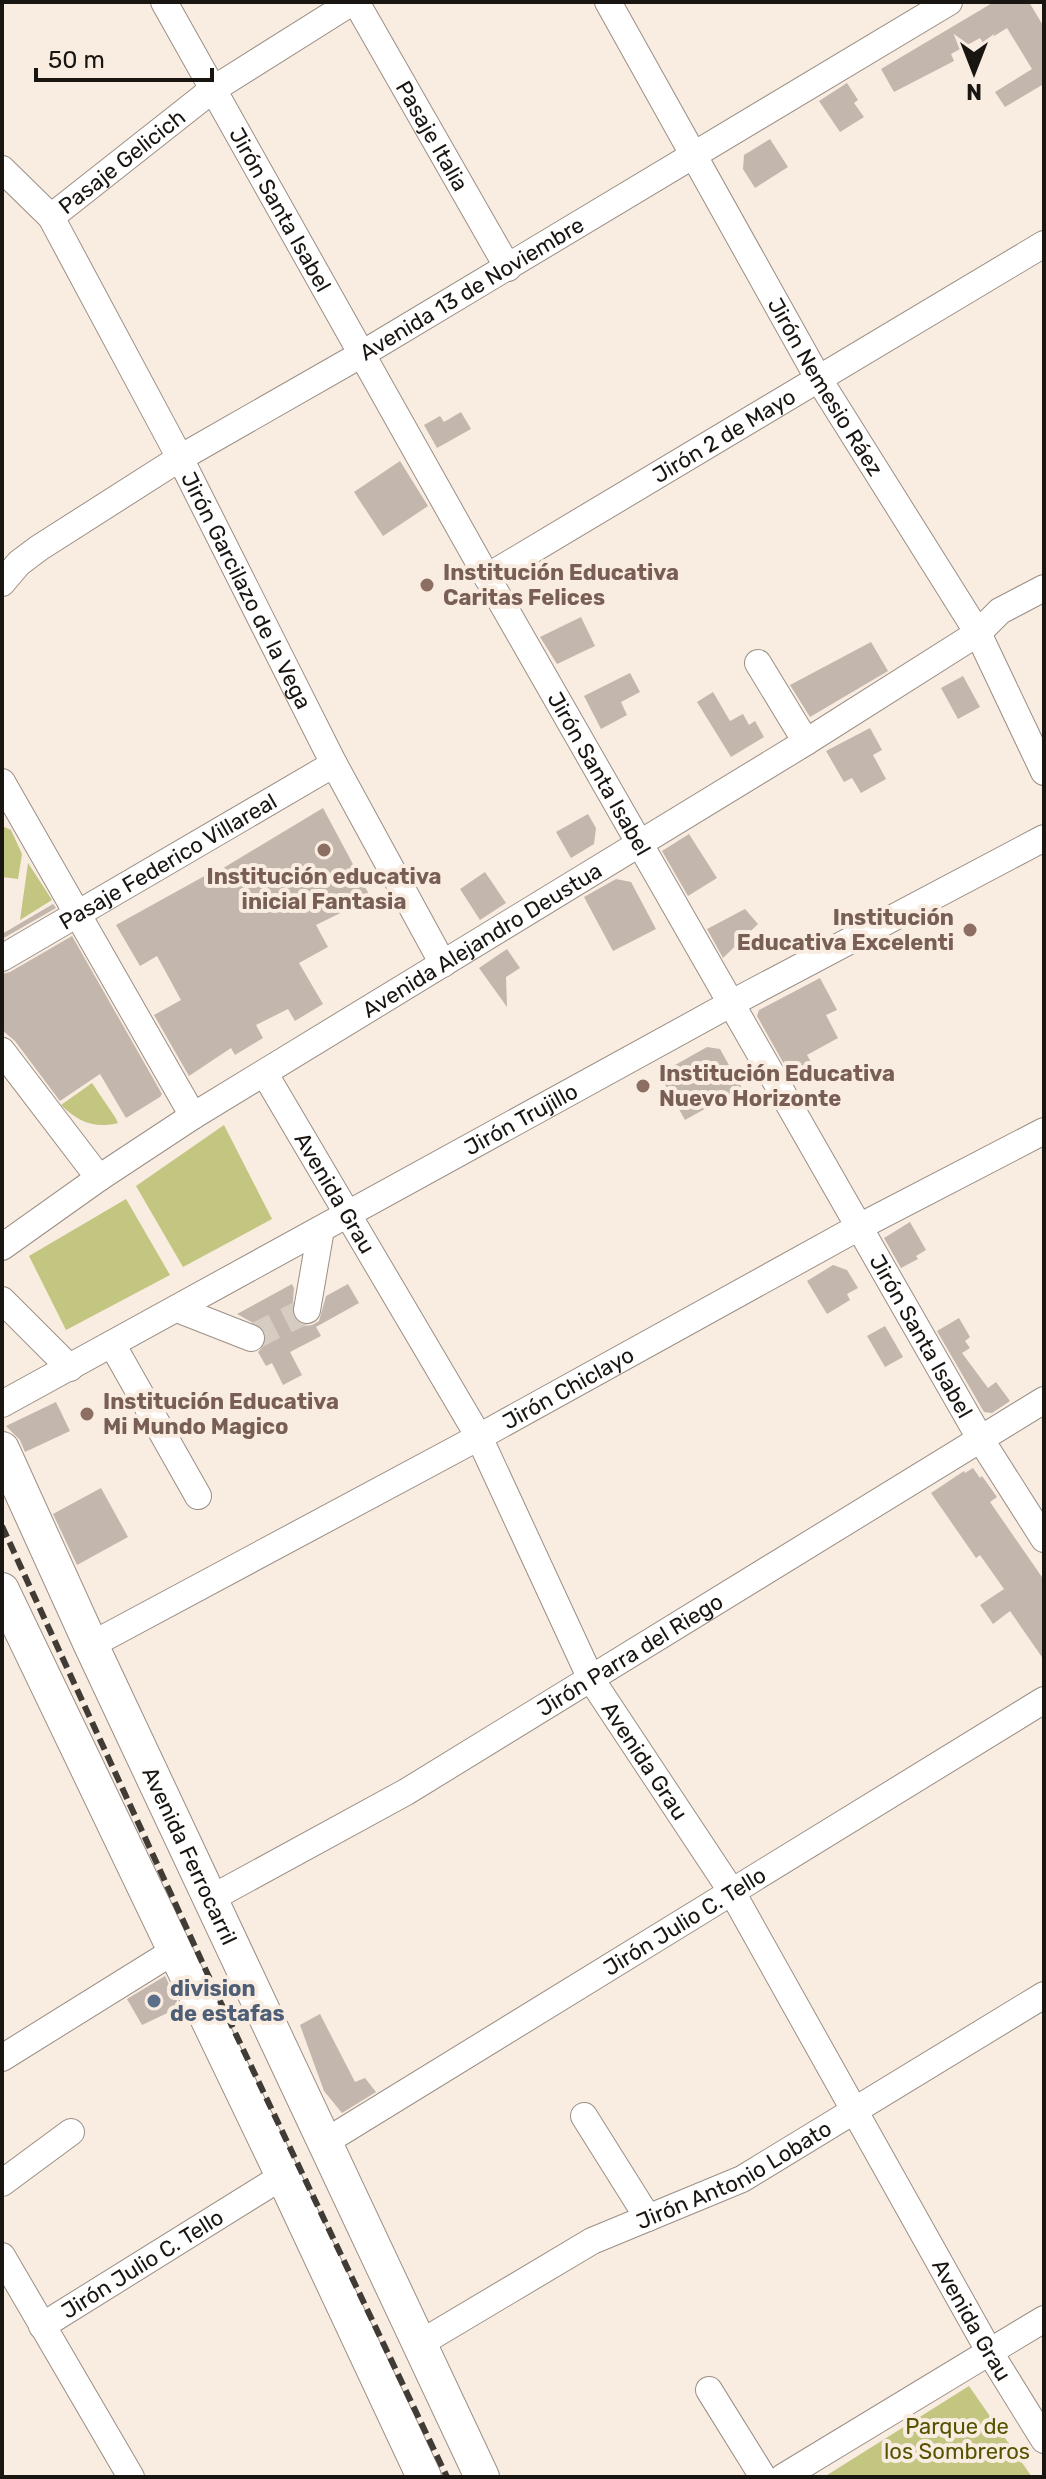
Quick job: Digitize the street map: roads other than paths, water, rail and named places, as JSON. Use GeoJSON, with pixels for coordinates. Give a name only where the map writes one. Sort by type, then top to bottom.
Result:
{"type":"FeatureCollection","features":[{"type":"Feature","properties":{"kind":"main road","name":"Avenida Ferrocarril"},"geometry":{"type":"LineString","coordinates":[[2,1449],[482,2477]]}},
{"type":"Feature","properties":{"kind":"main road"},"geometry":{"type":"LineString","coordinates":[[2,1590],[283,2176],[421,2476]]}},
{"type":"Feature","properties":{"kind":"street","name":"Jirón Santa Isabel"},"geometry":{"type":"LineString","coordinates":[[164,2],[487,577],[859,1227],[981,1440],[1044,1539]]}},
{"type":"Feature","properties":{"kind":"street","name":"Pasaje Gelicich"},"geometry":{"type":"LineString","coordinates":[[51,217],[212,90],[354,2]]}},
{"type":"Feature","properties":{"kind":"street","name":"Pasaje Italia"},"geometry":{"type":"LineString","coordinates":[[354,2],[508,268]]}},
{"type":"Feature","properties":{"kind":"street","name":"Jirón Nemesio Ráez"},"geometry":{"type":"LineString","coordinates":[[608,2],[818,378],[978,633],[1044,772]]}},
{"type":"Feature","properties":{"kind":"street","name":"Avenida 13 de Noviembre"},"geometry":{"type":"LineString","coordinates":[[2,583],[19,563],[39,548],[180,458],[508,268],[949,2]]}},
{"type":"Feature","properties":{"kind":"street","name":"Jirón Garcilazo de la Vega"},"geometry":{"type":"LineString","coordinates":[[2,169],[51,217],[180,458],[334,764],[443,964]]}},
{"type":"Feature","properties":{"kind":"street","name":"Jirón 2 de Mayo"},"geometry":{"type":"LineString","coordinates":[[487,577],[1044,244]]}},
{"type":"Feature","properties":{"kind":"street","name":"Avenida Alejandro Deustua"},"geometry":{"type":"LineString","coordinates":[[2,1247],[193,1116],[806,742],[978,633],[1000,611],[1044,588]]}},
{"type":"Feature","properties":{"kind":"street"},"geometry":{"type":"LineString","coordinates":[[758,663],[806,742]]}},
{"type":"Feature","properties":{"kind":"street","name":"Pasaje Federico Villareal"},"geometry":{"type":"LineString","coordinates":[[2,958],[334,764]]}},
{"type":"Feature","properties":{"kind":"street"},"geometry":{"type":"LineString","coordinates":[[2,782],[12,815],[76,913],[193,1116]]}},
{"type":"Feature","properties":{"kind":"street","name":"Jirón Trujillo"},"geometry":{"type":"LineString","coordinates":[[2,1404],[732,1003],[1044,838]]}},
{"type":"Feature","properties":{"kind":"street"},"geometry":{"type":"LineString","coordinates":[[2,1051],[99,1178]]}},
{"type":"Feature","properties":{"kind":"street","name":"Avenida Grau"},"geometry":{"type":"LineString","coordinates":[[265,1074],[479,1437],[591,1679],[732,1892],[989,2351],[1044,2440]]}},
{"type":"Feature","properties":{"kind":"street","name":"Jirón Chiclayo"},"geometry":{"type":"LineString","coordinates":[[91,1645],[479,1437],[859,1227],[1044,1131]]}},
{"type":"Feature","properties":{"kind":"street"},"geometry":{"type":"LineString","coordinates":[[307,1310],[321,1229]]}},
{"type":"Feature","properties":{"kind":"street"},"geometry":{"type":"LineString","coordinates":[[2,1300],[70,1368]]}},
{"type":"Feature","properties":{"kind":"street"},"geometry":{"type":"LineString","coordinates":[[177,1309],[251,1338]]}},
{"type":"Feature","properties":{"kind":"street"},"geometry":{"type":"LineString","coordinates":[[112,1344],[198,1496]]}},
{"type":"Feature","properties":{"kind":"street","name":"Jirón Parra del Riego"},"geometry":{"type":"LineString","coordinates":[[210,1899],[406,1792],[1044,1400]]}},
{"type":"Feature","properties":{"kind":"street","name":"Jirón Julio C. Tello"},"geometry":{"type":"LineString","coordinates":[[325,2142],[1044,1700]]}},
{"type":"Feature","properties":{"kind":"street"},"geometry":{"type":"LineString","coordinates":[[2,2058],[174,1951]]}},
{"type":"Feature","properties":{"kind":"street","name":"Jirón Antonio Lobato"},"geometry":{"type":"LineString","coordinates":[[419,2344],[592,2241],[742,2179],[1044,1995]]}},
{"type":"Feature","properties":{"kind":"street"},"geometry":{"type":"LineString","coordinates":[[584,2116],[648,2218]]}},
{"type":"Feature","properties":{"kind":"street"},"geometry":{"type":"LineString","coordinates":[[2,2183],[71,2132]]}},
{"type":"Feature","properties":{"kind":"street","name":"Jirón Julio C. Tello"},"geometry":{"type":"LineString","coordinates":[[42,2326],[283,2176]]}},
{"type":"Feature","properties":{"kind":"street"},"geometry":{"type":"LineString","coordinates":[[2,2256],[131,2477]]}},
{"type":"Feature","properties":{"kind":"street"},"geometry":{"type":"LineString","coordinates":[[783,2477],[1044,2319]]}},
{"type":"Feature","properties":{"kind":"street"},"geometry":{"type":"LineString","coordinates":[[709,2390],[763,2477]]}},
{"type":"Feature","properties":{"kind":"tunnel"},"geometry":{"type":"LineString","coordinates":[[251,1338],[307,1310]]}},
{"type":"Feature","properties":{"kind":"railway"},"geometry":{"type":"LineString","coordinates":[[2,1526],[220,2001],[447,2477]]}},
{"type":"Feature","properties":{"kind":"place","name":"Institución Educativa Caritas Felices"},"geometry":{"type":"Point","coordinates":[427,585]}},
{"type":"Feature","properties":{"kind":"place","name":"Institución educativa inicial Fantasia"},"geometry":{"type":"Point","coordinates":[324,850]}},
{"type":"Feature","properties":{"kind":"place","name":"Institución Educativa Excelenti"},"geometry":{"type":"Point","coordinates":[970,930]}},
{"type":"Feature","properties":{"kind":"place","name":"Institución Educativa Nuevo Horizonte"},"geometry":{"type":"Point","coordinates":[643,1086]}},
{"type":"Feature","properties":{"kind":"place","name":"Institución Educativa Mi Mundo Magico"},"geometry":{"type":"Point","coordinates":[87,1414]}},
{"type":"Feature","properties":{"kind":"place","name":"division de estafas"},"geometry":{"type":"Point","coordinates":[154,2001]}},
{"type":"Feature","properties":{"kind":"park label","name":"Parque de los Sombreros"},"geometry":{"type":"Point","coordinates":[957,2438]}}]}
